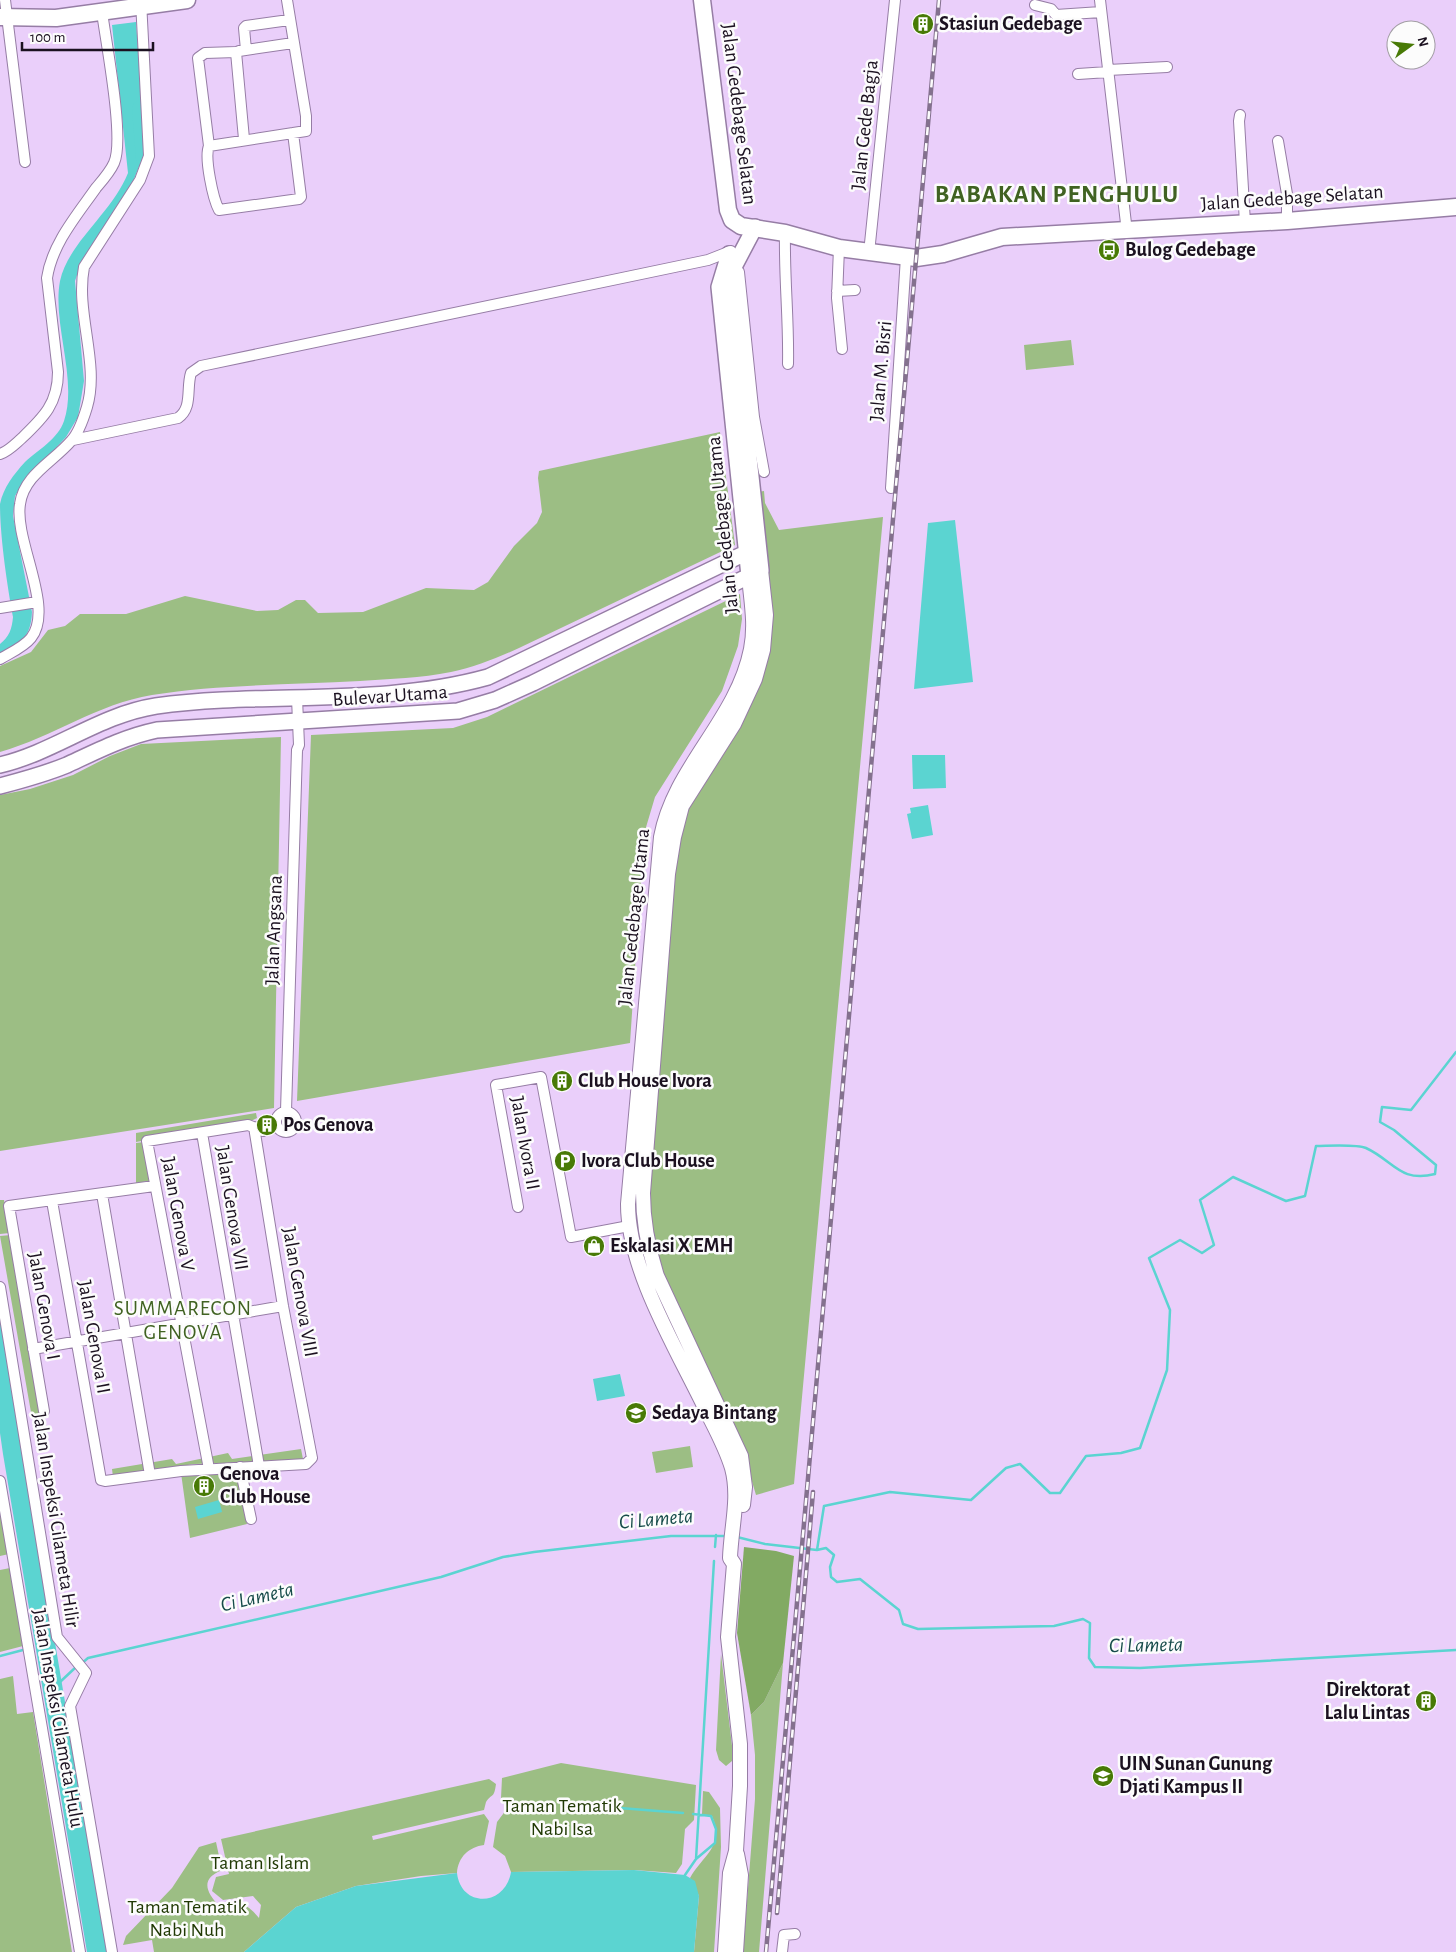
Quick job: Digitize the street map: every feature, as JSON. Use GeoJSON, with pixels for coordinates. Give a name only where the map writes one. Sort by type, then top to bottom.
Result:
{"type":"FeatureCollection","features":[{"type":"Feature","properties":{"kind":"main road"},"geometry":{"type":"LineString","coordinates":[[3,18],[56,18],[140,4],[187,0]]}},
{"type":"Feature","properties":{"kind":"main road","name":"Jalan Gedebage Selatan"},"geometry":{"type":"LineString","coordinates":[[702,0],[728,210],[732,220],[748,227],[785,233],[839,248],[922,258],[1002,237],[1127,232],[1456,207]]}},
{"type":"Feature","properties":{"kind":"main road","name":"Jalan Gedebage Utama"},"geometry":{"type":"LineString","coordinates":[[748,227],[731,251],[719,287],[733,366],[755,573]]}},
{"type":"Feature","properties":{"kind":"main road","name":"Jalan Gedebage Utama"},"geometry":{"type":"LineString","coordinates":[[733,366],[740,329],[731,289],[732,275],[748,227]]}},
{"type":"Feature","properties":{"kind":"main road","name":"Bulevar Utama"},"geometry":{"type":"LineString","coordinates":[[0,765],[58,743],[88,728],[131,711],[180,704],[453,687],[488,677],[753,550]]}},
{"type":"Feature","properties":{"kind":"main road","name":"Bulevar Utama"},"geometry":{"type":"LineString","coordinates":[[0,786],[34,777],[115,742],[157,730],[297,725],[458,711],[495,700],[533,683],[755,573]]}},
{"type":"Feature","properties":{"kind":"main road"},"geometry":{"type":"LineString","coordinates":[[524,660],[533,683]]}},
{"type":"Feature","properties":{"kind":"main road"},"geometry":{"type":"LineString","coordinates":[[58,743],[67,764]]}},
{"type":"Feature","properties":{"kind":"street"},"geometry":{"type":"LineString","coordinates":[[5,0],[3,18],[25,162]]}},
{"type":"Feature","properties":{"kind":"street"},"geometry":{"type":"LineString","coordinates":[[209,146],[244,139],[305,132],[286,0]]}},
{"type":"Feature","properties":{"kind":"street","name":"Jalan Gede Bagja"},"geometry":{"type":"LineString","coordinates":[[869,253],[895,0]]}},
{"type":"Feature","properties":{"kind":"street"},"geometry":{"type":"LineString","coordinates":[[1100,0],[1127,232]]}},
{"type":"Feature","properties":{"kind":"street"},"geometry":{"type":"LineString","coordinates":[[0,659],[31,638],[37,626],[19,522],[22,491],[34,475],[73,440],[87,407],[90,375],[81,300],[84,267],[140,180],[149,156],[140,4]]}},
{"type":"Feature","properties":{"kind":"street"},"geometry":{"type":"LineString","coordinates":[[1035,5],[1051,9],[1056,15],[1100,12]]}},
{"type":"Feature","properties":{"kind":"street"},"geometry":{"type":"LineString","coordinates":[[0,454],[13,446],[39,422],[54,399],[58,388],[58,372],[47,278],[49,266],[71,223],[114,163],[118,140],[106,11]]}},
{"type":"Feature","properties":{"kind":"street"},"geometry":{"type":"LineString","coordinates":[[244,139],[241,51],[244,28],[246,26],[289,20]]}},
{"type":"Feature","properties":{"kind":"street"},"geometry":{"type":"LineString","coordinates":[[293,43],[241,51],[205,53],[198,58],[209,146],[206,152],[207,162],[219,210],[296,201],[301,197],[293,133]]}},
{"type":"Feature","properties":{"kind":"street"},"geometry":{"type":"LineString","coordinates":[[1078,74],[1167,67]]}},
{"type":"Feature","properties":{"kind":"street"},"geometry":{"type":"LineString","coordinates":[[1240,115],[1238,121],[1245,224]]}},
{"type":"Feature","properties":{"kind":"street"},"geometry":{"type":"LineString","coordinates":[[1278,141],[1287,194],[1287,221]]}},
{"type":"Feature","properties":{"kind":"street"},"geometry":{"type":"LineString","coordinates":[[785,233],[784,281],[789,316],[788,364]]}},
{"type":"Feature","properties":{"kind":"street"},"geometry":{"type":"LineString","coordinates":[[839,248],[837,291],[842,349]]}},
{"type":"Feature","properties":{"kind":"street"},"geometry":{"type":"LineString","coordinates":[[73,440],[178,418],[185,414],[191,373],[200,366],[708,260],[731,251]]}},
{"type":"Feature","properties":{"kind":"street","name":"Jalan M. Bisri"},"geometry":{"type":"LineString","coordinates":[[891,488],[906,257]]}},
{"type":"Feature","properties":{"kind":"street"},"geometry":{"type":"LineString","coordinates":[[739,272],[740,329],[764,472]]}},
{"type":"Feature","properties":{"kind":"street"},"geometry":{"type":"LineString","coordinates":[[837,291],[855,290]]}},
{"type":"Feature","properties":{"kind":"street","name":"Jalan Gedebage Utama"},"geometry":{"type":"LineString","coordinates":[[736,1851],[740,1744],[728,1637],[734,1564],[739,1558],[735,1549],[740,1497],[737,1448],[709,1401],[646,1284],[635,1254],[629,1226],[629,1191],[641,1135],[668,884],[667,837],[682,806],[734,724],[755,679],[764,650],[766,615],[755,573]]}},
{"type":"Feature","properties":{"kind":"street"},"geometry":{"type":"LineString","coordinates":[[5,607],[34,602]]}},
{"type":"Feature","properties":{"kind":"street","name":"Jalan Angsana"},"geometry":{"type":"LineString","coordinates":[[268,1123],[297,750],[295,736],[297,698]]}},
{"type":"Feature","properties":{"kind":"street","name":"Jalan Ivora II"},"geometry":{"type":"LineString","coordinates":[[518,1207],[496,1084],[540,1077],[571,1237],[629,1226]]}},
{"type":"Feature","properties":{"kind":"street"},"geometry":{"type":"LineString","coordinates":[[202,1133],[268,1123]]}},
{"type":"Feature","properties":{"kind":"street","name":"Jalan Genova VIII"},"geometry":{"type":"LineString","coordinates":[[259,1466],[310,1462],[312,1458],[283,1306],[268,1123]]}},
{"type":"Feature","properties":{"kind":"street","name":"Jalan Genova V"},"geometry":{"type":"LineString","coordinates":[[202,1133],[147,1142],[180,1325],[209,1469]]}},
{"type":"Feature","properties":{"kind":"street","name":"Jalan Genova VII"},"geometry":{"type":"LineString","coordinates":[[202,1133],[259,1466]]}},
{"type":"Feature","properties":{"kind":"street","name":"Jalan Gedebage Utama"},"geometry":{"type":"LineString","coordinates":[[641,1135],[643,1218],[648,1249],[657,1276],[709,1401]]}},
{"type":"Feature","properties":{"kind":"street"},"geometry":{"type":"LineString","coordinates":[[52,1201],[154,1186]]}},
{"type":"Feature","properties":{"kind":"street"},"geometry":{"type":"LineString","coordinates":[[102,1194],[150,1475],[240,1466],[259,1466]]}},
{"type":"Feature","properties":{"kind":"street","name":"Jalan Genova I"},"geometry":{"type":"LineString","coordinates":[[44,1411],[9,1206],[52,1201]]}},
{"type":"Feature","properties":{"kind":"street","name":"Jalan Genova II"},"geometry":{"type":"LineString","coordinates":[[52,1201],[101,1480],[150,1475]]}},
{"type":"Feature","properties":{"kind":"street","name":"Jalan Inspeksi Cilameta Hilir"},"geometry":{"type":"LineString","coordinates":[[0,1287],[57,1637],[86,1672],[70,1706],[112,1952]]}},
{"type":"Feature","properties":{"kind":"street"},"geometry":{"type":"LineString","coordinates":[[33,1349],[283,1306]]}},
{"type":"Feature","properties":{"kind":"street"},"geometry":{"type":"LineString","coordinates":[[240,1466],[251,1519]]}},
{"type":"Feature","properties":{"kind":"street","name":"Jalan Inspeksi Cilameta Hulu"},"geometry":{"type":"LineString","coordinates":[[1,1488],[80,1952]]}},
{"type":"Feature","properties":{"kind":"street"},"geometry":{"type":"LineString","coordinates":[[725,1952],[730,1874],[736,1851]]}},
{"type":"Feature","properties":{"kind":"street"},"geometry":{"type":"LineString","coordinates":[[736,1851],[741,1875],[736,1952]]}},
{"type":"Feature","properties":{"kind":"street"},"geometry":{"type":"LineString","coordinates":[[782,1952],[784,1934],[795,1934]]}},
{"type":"Feature","properties":{"kind":"green space"},"geometry":{"type":"Polygon","coordinates":[[[1071,340],[1074,365],[1026,370],[1024,345],[1071,340]]]}},
{"type":"Feature","properties":{"kind":"green space"},"geometry":{"type":"Polygon","coordinates":[[[720,432],[735,545],[511,652],[469,668],[428,676],[230,687],[152,695],[112,706],[19,746],[0,752],[0,666],[31,652],[48,630],[65,626],[80,614],[126,614],[185,596],[257,611],[278,610],[296,600],[305,600],[318,613],[363,612],[426,588],[474,590],[488,582],[514,546],[537,523],[542,512],[538,478],[539,471],[720,432]]]}},
{"type":"Feature","properties":{"kind":"green space"},"geometry":{"type":"Polygon","coordinates":[[[764,491],[765,503],[779,530],[883,517],[794,1484],[756,1495],[748,1468],[661,1274],[652,1248],[648,1193],[673,875],[687,808],[749,706],[757,492],[764,491]]]}},
{"type":"Feature","properties":{"kind":"green space"},"geometry":{"type":"Polygon","coordinates":[[[740,594],[742,619],[738,646],[722,691],[655,797],[644,834],[630,1043],[297,1101],[311,735],[453,728],[487,717],[740,594]]]}},
{"type":"Feature","properties":{"kind":"green space"},"geometry":{"type":"Polygon","coordinates":[[[281,737],[274,1108],[0,1151],[0,795],[30,789],[73,775],[110,756],[141,744],[281,737]]]}},
{"type":"Feature","properties":{"kind":"green space"},"geometry":{"type":"Polygon","coordinates":[[[256,1113],[257,1118],[249,1122],[136,1142],[136,1133],[256,1113]]]}},
{"type":"Feature","properties":{"kind":"green space"},"geometry":{"type":"Polygon","coordinates":[[[144,1142],[149,1181],[136,1183],[136,1143],[144,1142]]]}},
{"type":"Feature","properties":{"kind":"green space"},"geometry":{"type":"Polygon","coordinates":[[[0,1200],[4,1200],[10,1233],[0,1234],[0,1200]]]}},
{"type":"Feature","properties":{"kind":"green space"},"geometry":{"type":"Polygon","coordinates":[[[11,1235],[41,1416],[32,1418],[0,1236],[11,1235]]]}},
{"type":"Feature","properties":{"kind":"green space"},"geometry":{"type":"Polygon","coordinates":[[[690,1446],[693,1467],[656,1473],[652,1452],[690,1446]]]}},
{"type":"Feature","properties":{"kind":"green space"},"geometry":{"type":"Polygon","coordinates":[[[301,1449],[303,1459],[293,1461],[194,1464],[113,1477],[112,1469],[172,1459],[176,1464],[228,1453],[232,1459],[301,1449]]]}},
{"type":"Feature","properties":{"kind":"green space"},"geometry":{"type":"Polygon","coordinates":[[[237,1471],[247,1524],[190,1538],[181,1473],[237,1471]]]}},
{"type":"Feature","properties":{"kind":"green space"},"geometry":{"type":"Polygon","coordinates":[[[0,1505],[9,1554],[0,1556],[0,1505]]]}},
{"type":"Feature","properties":{"kind":"green space"},"geometry":{"type":"Polygon","coordinates":[[[10,1568],[23,1646],[0,1652],[0,1570],[10,1568]]]}},
{"type":"Feature","properties":{"kind":"green space"},"geometry":{"type":"Polygon","coordinates":[[[721,1654],[733,1754],[732,1761],[726,1766],[719,1760],[716,1750],[721,1654]]]}},
{"type":"Feature","properties":{"kind":"green space"},"geometry":{"type":"Polygon","coordinates":[[[783,1663],[759,1952],[743,1952],[755,1799],[755,1755],[751,1715],[764,1702],[783,1663]]]}},
{"type":"Feature","properties":{"kind":"green space"},"geometry":{"type":"Polygon","coordinates":[[[13,1676],[17,1714],[33,1712],[72,1952],[0,1952],[0,1679],[13,1676]]]}},
{"type":"Feature","properties":{"kind":"green space","name":"Taman Tematik Nabi Isa"},"geometry":{"type":"Polygon","coordinates":[[[561,1763],[696,1785],[694,1820],[685,1829],[682,1864],[676,1873],[634,1870],[511,1872],[505,1856],[493,1847],[497,1822],[506,1810],[505,1803],[501,1798],[502,1778],[561,1763]]]}},
{"type":"Feature","properties":{"kind":"green space"},"geometry":{"type":"Polygon","coordinates":[[[489,1779],[496,1784],[494,1794],[486,1802],[484,1810],[372,1836],[373,1840],[484,1814],[489,1821],[484,1845],[474,1848],[465,1854],[460,1862],[457,1873],[421,1876],[356,1886],[296,1907],[244,1952],[154,1952],[152,1940],[123,1945],[126,1936],[172,1888],[199,1847],[216,1842],[222,1870],[210,1877],[207,1886],[214,1901],[219,1906],[244,1906],[259,1918],[261,1905],[253,1896],[223,1900],[212,1891],[216,1877],[229,1874],[221,1839],[489,1779]]]}},
{"type":"Feature","properties":{"kind":"green space"},"geometry":{"type":"Polygon","coordinates":[[[703,1791],[709,1792],[720,1808],[721,1847],[714,1952],[694,1952],[699,1896],[690,1878],[711,1849],[716,1835],[712,1816],[702,1814],[703,1791]]]}},
{"type":"Feature","properties":{"kind":"shaded area"},"geometry":{"type":"Polygon","coordinates":[[[136,22],[143,118],[140,164],[129,192],[82,260],[75,281],[84,381],[78,417],[66,437],[23,483],[15,496],[13,516],[32,612],[30,628],[24,638],[14,647],[0,655],[0,644],[10,632],[13,617],[1,531],[1,498],[17,471],[52,439],[64,421],[68,405],[68,387],[59,315],[60,281],[72,254],[121,188],[128,173],[112,25],[136,22]]]}},
{"type":"Feature","properties":{"kind":"shaded area"},"geometry":{"type":"Polygon","coordinates":[[[955,520],[973,682],[914,689],[928,523],[955,520]]]}},
{"type":"Feature","properties":{"kind":"shaded area"},"geometry":{"type":"Polygon","coordinates":[[[912,755],[945,755],[946,788],[913,789],[912,755]]]}},
{"type":"Feature","properties":{"kind":"shaded area"},"geometry":{"type":"Polygon","coordinates":[[[928,805],[933,835],[912,839],[907,814],[911,813],[910,808],[928,805]]]}},
{"type":"Feature","properties":{"kind":"shaded area"},"geometry":{"type":"Polygon","coordinates":[[[0,1315],[107,1952],[87,1952],[3,1454],[0,1433],[0,1315]]]}},
{"type":"Feature","properties":{"kind":"shaded area"},"geometry":{"type":"Polygon","coordinates":[[[620,1374],[625,1396],[597,1401],[593,1379],[620,1374]]]}},
{"type":"Feature","properties":{"kind":"shaded area"},"geometry":{"type":"Polygon","coordinates":[[[219,1500],[222,1512],[198,1519],[195,1507],[219,1500]]]}},
{"type":"Feature","properties":{"kind":"shaded area"},"geometry":{"type":"Polygon","coordinates":[[[744,1547],[776,1551],[794,1556],[783,1663],[764,1702],[751,1715],[737,1633],[744,1547]]]}},
{"type":"Feature","properties":{"kind":"shaded area"},"geometry":{"type":"Polygon","coordinates":[[[634,1870],[685,1875],[695,1881],[699,1896],[694,1952],[244,1952],[296,1907],[356,1886],[457,1873],[460,1884],[466,1893],[483,1899],[501,1892],[507,1884],[511,1872],[634,1870]]]}},
{"type":"Feature","properties":{"kind":"waterway"},"geometry":{"type":"LineString","coordinates":[[140,109],[144,159]]}},
{"type":"Feature","properties":{"kind":"waterway"},"geometry":{"type":"LineString","coordinates":[[817,1550],[824,1506],[890,1492],[971,1500],[1006,1468],[1020,1464],[1050,1493],[1060,1493],[1086,1456],[1121,1453],[1140,1448],[1167,1370],[1170,1310],[1149,1258],[1180,1240],[1202,1253],[1214,1245],[1200,1200],[1233,1177],[1286,1201],[1305,1196],[1316,1146],[1366,1148],[1405,1173],[1413,1176],[1435,1174],[1436,1165],[1394,1130],[1380,1122],[1382,1107],[1411,1110],[1456,1052]]}},
{"type":"Feature","properties":{"kind":"waterway"},"geometry":{"type":"LineString","coordinates":[[715,1547],[716,1535]]}},
{"type":"Feature","properties":{"kind":"waterway","name":"Ci Lameta"},"geometry":{"type":"LineString","coordinates":[[81,1664],[88,1658],[441,1577],[503,1557],[671,1536],[727,1536]]}},
{"type":"Feature","properties":{"kind":"waterway","name":"Ci Lameta"},"geometry":{"type":"LineString","coordinates":[[737,1537],[765,1544],[817,1550],[826,1548],[834,1555],[830,1567],[831,1577],[837,1582],[860,1579],[899,1610],[903,1624],[918,1629],[1054,1626],[1083,1619],[1090,1623],[1089,1658],[1095,1667],[1140,1668],[1456,1650]]}},
{"type":"Feature","properties":{"kind":"waterway"},"geometry":{"type":"LineString","coordinates":[[685,1875],[696,1859],[714,1561]]}},
{"type":"Feature","properties":{"kind":"waterway"},"geometry":{"type":"LineString","coordinates":[[0,1656],[23,1650]]}},
{"type":"Feature","properties":{"kind":"waterway","name":"Ci Lameta"},"geometry":{"type":"LineString","coordinates":[[60,1682],[76,1667]]}},
{"type":"Feature","properties":{"kind":"waterway"},"geometry":{"type":"LineString","coordinates":[[620,1808],[683,1813]]}},
{"type":"Feature","properties":{"kind":"waterway"},"geometry":{"type":"LineString","coordinates":[[693,1814],[711,1816],[716,1829],[715,1843],[696,1859]]}},
{"type":"Feature","properties":{"kind":"tunnel"},"geometry":{"type":"LineString","coordinates":[[261,1122],[270,1120]]}},
{"type":"Feature","properties":{"kind":"railway"},"geometry":{"type":"LineString","coordinates":[[766,1952],[939,0]]}},
{"type":"Feature","properties":{"kind":"railway"},"geometry":{"type":"LineString","coordinates":[[777,1913],[813,1492]]}},
{"type":"Feature","properties":{"kind":"place","name":"Stasiun Gedebage"},"geometry":{"type":"Point","coordinates":[923,24]}},
{"type":"Feature","properties":{"kind":"place","name":"Bulog Gedebage"},"geometry":{"type":"Point","coordinates":[1109,250]}},
{"type":"Feature","properties":{"kind":"place","name":"Club House Ivora"},"geometry":{"type":"Point","coordinates":[562,1081]}},
{"type":"Feature","properties":{"kind":"place","name":"Pos Genova"},"geometry":{"type":"Point","coordinates":[267,1125]}},
{"type":"Feature","properties":{"kind":"place","name":"Ivora Club House"},"geometry":{"type":"Point","coordinates":[565,1161]}},
{"type":"Feature","properties":{"kind":"place","name":"Eskalasi X EMH"},"geometry":{"type":"Point","coordinates":[594,1246]}},
{"type":"Feature","properties":{"kind":"place","name":"Sedaya Bintang"},"geometry":{"type":"Point","coordinates":[636,1413]}},
{"type":"Feature","properties":{"kind":"place","name":"Genova Club House"},"geometry":{"type":"Point","coordinates":[204,1486]}},
{"type":"Feature","properties":{"kind":"place","name":"Direktorat Lalu Lintas"},"geometry":{"type":"Point","coordinates":[1426,1701]}},
{"type":"Feature","properties":{"kind":"place","name":"UIN Sunan Gunung Djati Kampus II"},"geometry":{"type":"Point","coordinates":[1103,1776]}},
{"type":"Feature","properties":{"kind":"district","name":"BABAKAN PENGHULU"},"geometry":{"type":"Point","coordinates":[1057,194]}},
{"type":"Feature","properties":{"kind":"district","name":"SUMMARECON GENOVA"},"geometry":{"type":"Point","coordinates":[183,1320]}},
{"type":"Feature","properties":{"kind":"park label","name":"Taman Islam"},"geometry":{"type":"Point","coordinates":[260,1863]}},
{"type":"Feature","properties":{"kind":"park label","name":"Taman Tematik Nabi Nuh"},"geometry":{"type":"Point","coordinates":[187,1918]}}]}
